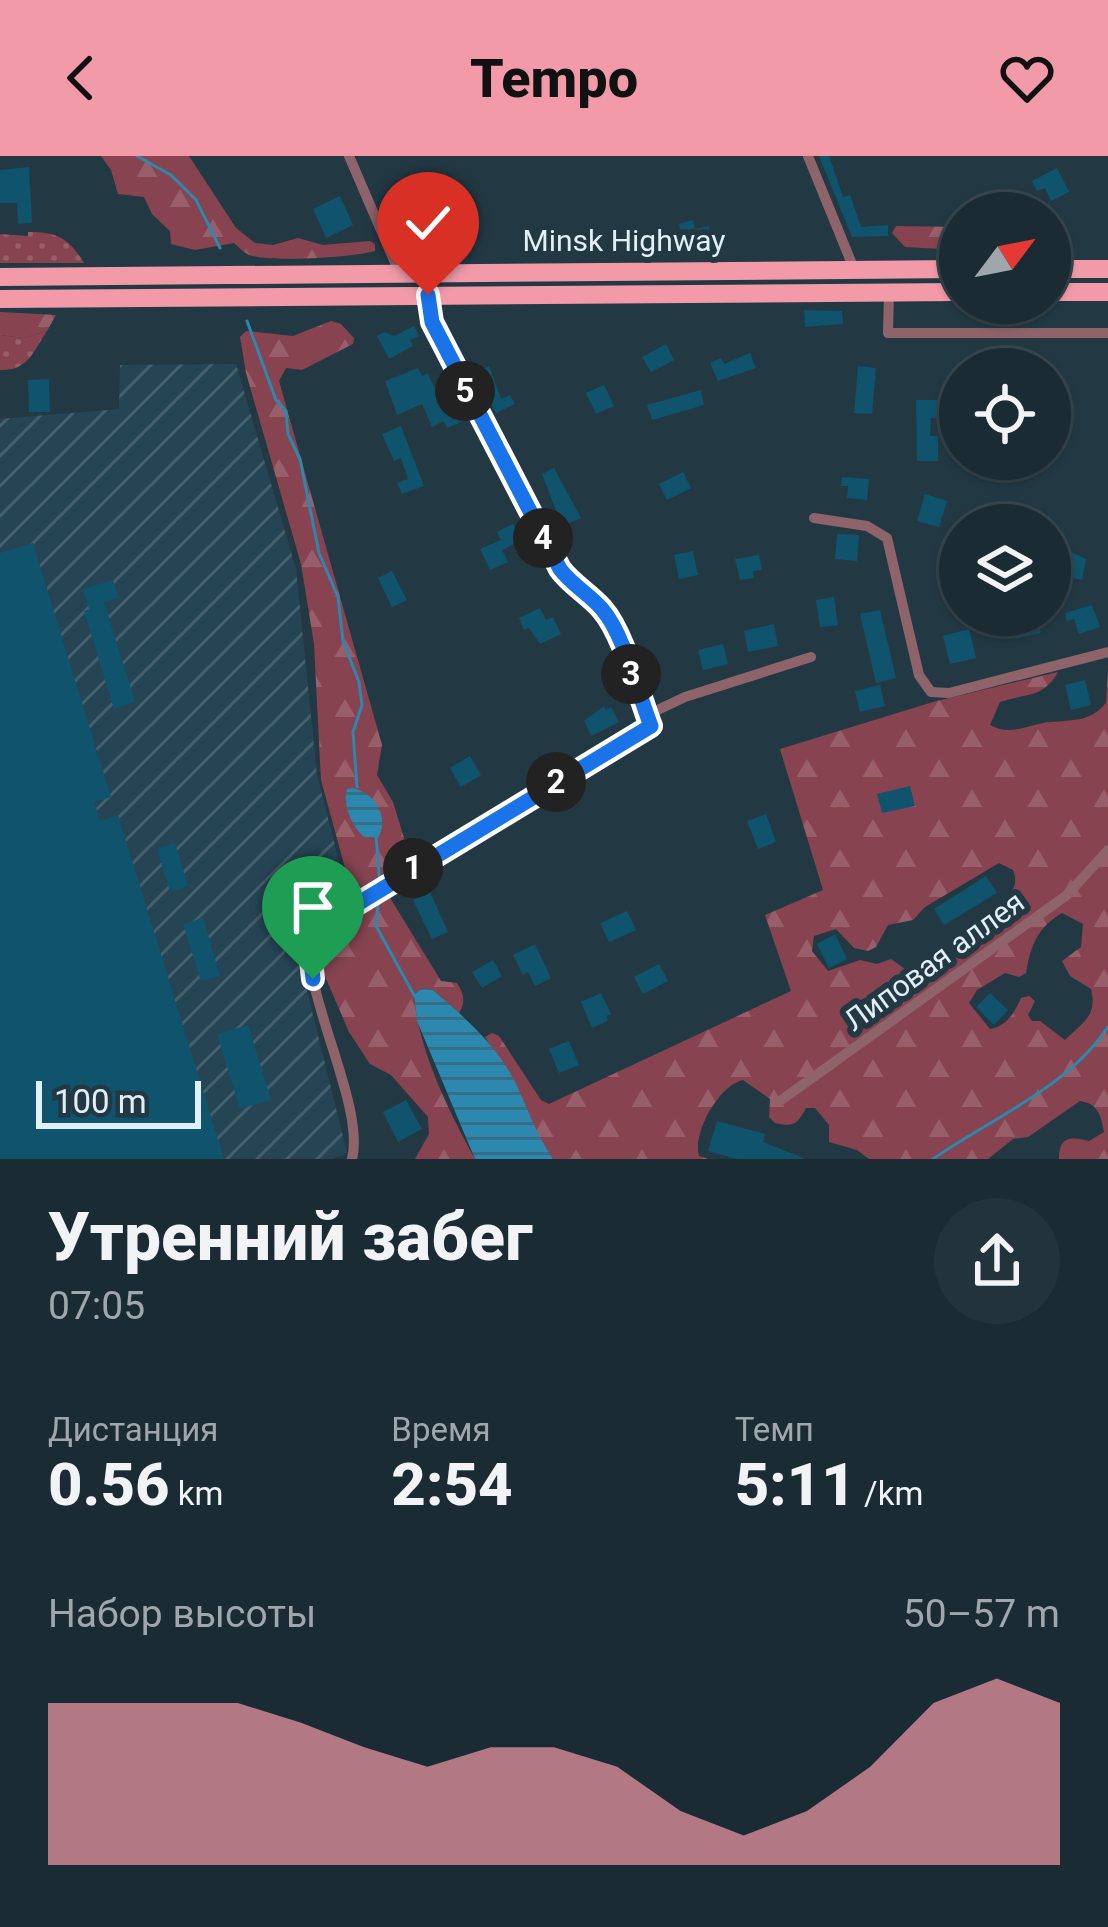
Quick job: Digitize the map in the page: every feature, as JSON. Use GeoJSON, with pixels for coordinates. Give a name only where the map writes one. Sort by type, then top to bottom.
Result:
{"type":"FeatureCollection","features":[{"type":"Feature","properties":{"kind":"highway","name":"Minsk Highway"},"geometry":{"type":"LineString","coordinates":[[0,277],[939,268]]}},
{"type":"Feature","properties":{"kind":"highway"},"geometry":{"type":"LineString","coordinates":[[1071,268],[1108,268]]}},
{"type":"Feature","properties":{"kind":"highway","name":"Minsk Highway"},"geometry":{"type":"LineString","coordinates":[[0,299],[939,292]]}},
{"type":"Feature","properties":{"kind":"highway"},"geometry":{"type":"LineString","coordinates":[[1071,292],[1108,292]]}},
{"type":"Feature","properties":{"kind":"street"},"geometry":{"type":"LineString","coordinates":[[349,156],[399,272]]}},
{"type":"Feature","properties":{"kind":"street"},"geometry":{"type":"LineString","coordinates":[[808,156],[854,269]]}},
{"type":"Feature","properties":{"kind":"street"},"geometry":{"type":"LineString","coordinates":[[889,293],[888,333],[1108,333]]}},
{"type":"Feature","properties":{"kind":"street"},"geometry":{"type":"LineString","coordinates":[[428,295],[432,322],[560,569],[612,623],[649,721]]}},
{"type":"Feature","properties":{"kind":"street"},"geometry":{"type":"LineString","coordinates":[[814,518],[867,526],[886,538],[919,675],[931,692],[949,693],[1108,652]]}},
{"type":"Feature","properties":{"kind":"street"},"geometry":{"type":"LineString","coordinates":[[352,1159],[353,1130],[313,979],[309,942],[321,926],[685,697],[811,656]]}},
{"type":"Feature","properties":{"kind":"street","name":"Липовая аллея"},"geometry":{"type":"LineString","coordinates":[[780,1101],[1066,896],[1108,850]]}},
{"type":"Feature","properties":{"kind":"shaded area"},"geometry":{"type":"Polygon","coordinates":[[[236,364],[296,569],[317,775],[345,885],[294,938],[347,1153],[332,1159],[0,1159],[0,419],[119,409],[120,365],[236,364]]]}},
{"type":"Feature","properties":{"kind":"green space"},"geometry":{"type":"Polygon","coordinates":[[[101,156],[189,156],[236,228],[255,243],[273,245],[298,238],[323,245],[370,241],[375,251],[275,259],[249,255],[234,243],[195,250],[171,244],[170,231],[152,214],[144,197],[118,194],[101,156]]]}},
{"type":"Feature","properties":{"kind":"green space"},"geometry":{"type":"Polygon","coordinates":[[[896,226],[939,227],[939,249],[905,247],[892,233],[896,226]]]}},
{"type":"Feature","properties":{"kind":"green space"},"geometry":{"type":"Polygon","coordinates":[[[28,232],[61,238],[84,263],[0,263],[0,234],[28,236],[28,232]]]}},
{"type":"Feature","properties":{"kind":"green space"},"geometry":{"type":"Polygon","coordinates":[[[0,312],[56,315],[47,331],[24,338],[0,335],[0,312]]]}},
{"type":"Feature","properties":{"kind":"green space"},"geometry":{"type":"Polygon","coordinates":[[[331,321],[341,324],[354,338],[353,344],[302,370],[286,368],[279,381],[382,745],[377,775],[416,855],[358,889],[348,879],[321,780],[314,644],[301,564],[240,337],[246,331],[293,336],[331,321]]]}},
{"type":"Feature","properties":{"kind":"green space"},"geometry":{"type":"Polygon","coordinates":[[[47,331],[23,364],[0,370],[0,335],[24,338],[47,331]]]}},
{"type":"Feature","properties":{"kind":"green space"},"geometry":{"type":"Polygon","coordinates":[[[1108,669],[1108,1159],[1059,1159],[1067,1140],[1089,1141],[1104,1132],[1095,1108],[1080,1101],[988,1159],[869,1159],[829,1142],[829,1125],[815,1108],[806,1108],[794,1123],[775,1123],[769,1117],[770,1099],[743,1080],[725,1091],[704,1123],[699,1156],[708,1159],[553,1159],[485,1037],[499,1036],[541,1100],[549,1104],[791,991],[765,915],[823,890],[780,749],[933,702],[1058,672],[1040,691],[1000,702],[990,725],[1012,730],[1081,719],[1106,703],[1108,669]],[[999,863],[925,907],[913,920],[888,925],[876,947],[868,951],[854,948],[836,929],[814,936],[812,951],[828,971],[860,960],[877,964],[891,959],[905,969],[925,958],[962,952],[992,928],[990,914],[1013,890],[1013,870],[999,863]],[[1062,913],[1036,938],[1026,973],[1019,977],[1005,973],[977,990],[969,1003],[990,1029],[1005,1022],[1021,998],[1029,996],[1035,1001],[1028,1015],[1032,1021],[1040,1021],[1065,1040],[1087,1018],[1091,989],[1070,976],[1062,961],[1081,947],[1083,924],[1062,913]]]}},
{"type":"Feature","properties":{"kind":"green space"},"geometry":{"type":"Polygon","coordinates":[[[389,896],[441,981],[457,983],[463,994],[459,1013],[433,990],[422,988],[414,995],[428,1058],[475,1159],[415,1159],[429,1134],[428,1117],[391,1075],[370,1064],[349,1032],[321,967],[325,944],[339,927],[389,896]]]}},
{"type":"Feature","properties":{"kind":"water"},"geometry":{"type":"Polygon","coordinates":[[[352,788],[378,807],[382,822],[378,838],[364,837],[352,821],[346,795],[352,788]]]}},
{"type":"Feature","properties":{"kind":"water"},"geometry":{"type":"Polygon","coordinates":[[[422,988],[445,1000],[499,1055],[553,1159],[475,1159],[417,1021],[414,995],[422,988]]]}},
{"type":"Feature","properties":{"kind":"building"},"geometry":{"type":"Polygon","coordinates":[[[819,156],[829,156],[843,197],[850,195],[861,227],[888,225],[888,236],[852,237],[819,156]]]}},
{"type":"Feature","properties":{"kind":"building"},"geometry":{"type":"Polygon","coordinates":[[[29,167],[32,223],[18,224],[17,203],[0,203],[0,170],[29,167]]]}},
{"type":"Feature","properties":{"kind":"building"},"geometry":{"type":"Polygon","coordinates":[[[1057,168],[1069,192],[1037,191],[1032,181],[1057,168]]]}},
{"type":"Feature","properties":{"kind":"building"},"geometry":{"type":"Polygon","coordinates":[[[340,196],[353,225],[326,238],[313,209],[340,196]]]}},
{"type":"Feature","properties":{"kind":"building"},"geometry":{"type":"Polygon","coordinates":[[[693,220],[695,229],[709,226],[712,242],[684,243],[679,224],[693,220]]]}},
{"type":"Feature","properties":{"kind":"building"},"geometry":{"type":"Polygon","coordinates":[[[445,225],[456,231],[457,245],[420,246],[416,242],[416,232],[445,225]]]}},
{"type":"Feature","properties":{"kind":"building"},"geometry":{"type":"Polygon","coordinates":[[[804,310],[842,311],[843,324],[805,327],[804,310]]]}},
{"type":"Feature","properties":{"kind":"building"},"geometry":{"type":"Polygon","coordinates":[[[414,326],[419,336],[410,340],[413,346],[389,359],[377,336],[385,332],[394,336],[414,326]]]}},
{"type":"Feature","properties":{"kind":"building"},"geometry":{"type":"Polygon","coordinates":[[[666,344],[674,360],[651,372],[642,357],[666,344]]]}},
{"type":"Feature","properties":{"kind":"building"},"geometry":{"type":"Polygon","coordinates":[[[750,353],[756,368],[718,381],[710,363],[721,358],[724,364],[750,353]]]}},
{"type":"Feature","properties":{"kind":"building"},"geometry":{"type":"Polygon","coordinates":[[[489,366],[501,399],[510,395],[515,404],[496,413],[475,373],[489,366]]]}},
{"type":"Feature","properties":{"kind":"building"},"geometry":{"type":"Polygon","coordinates":[[[858,366],[876,368],[872,414],[854,413],[858,366]]]}},
{"type":"Feature","properties":{"kind":"building"},"geometry":{"type":"Polygon","coordinates":[[[418,368],[422,376],[427,373],[443,403],[453,399],[463,421],[447,428],[444,421],[432,427],[422,404],[397,415],[385,381],[418,368]]]}},
{"type":"Feature","properties":{"kind":"building"},"geometry":{"type":"Polygon","coordinates":[[[49,379],[50,412],[29,412],[28,380],[49,379]]]}},
{"type":"Feature","properties":{"kind":"building"},"geometry":{"type":"Polygon","coordinates":[[[604,385],[614,406],[596,414],[586,393],[604,385]]]}},
{"type":"Feature","properties":{"kind":"building"},"geometry":{"type":"Polygon","coordinates":[[[701,390],[704,405],[652,420],[647,405],[701,390]]]}},
{"type":"Feature","properties":{"kind":"building"},"geometry":{"type":"Polygon","coordinates":[[[916,400],[939,400],[939,419],[931,418],[930,436],[938,436],[938,461],[917,461],[916,400]]]}},
{"type":"Feature","properties":{"kind":"building"},"geometry":{"type":"Polygon","coordinates":[[[401,426],[424,486],[402,494],[397,483],[408,479],[401,458],[394,461],[382,434],[401,426]]]}},
{"type":"Feature","properties":{"kind":"building"},"geometry":{"type":"Polygon","coordinates":[[[554,468],[581,518],[562,526],[542,474],[554,468]]]}},
{"type":"Feature","properties":{"kind":"building"},"geometry":{"type":"Polygon","coordinates":[[[683,472],[691,488],[667,500],[659,484],[683,472]]]}},
{"type":"Feature","properties":{"kind":"building"},"geometry":{"type":"Polygon","coordinates":[[[842,477],[869,479],[867,500],[847,498],[848,486],[841,486],[842,477]]]}},
{"type":"Feature","properties":{"kind":"building"},"geometry":{"type":"Polygon","coordinates":[[[925,494],[947,501],[939,504],[939,527],[917,521],[925,494]]]}},
{"type":"Feature","properties":{"kind":"building"},"geometry":{"type":"Polygon","coordinates":[[[513,524],[522,540],[502,550],[508,562],[490,570],[480,549],[501,540],[497,532],[513,524]]]}},
{"type":"Feature","properties":{"kind":"building"},"geometry":{"type":"Polygon","coordinates":[[[837,534],[859,535],[857,561],[835,559],[837,534]]]}},
{"type":"Feature","properties":{"kind":"building"},"geometry":{"type":"Polygon","coordinates":[[[33,543],[111,797],[94,802],[100,821],[118,815],[224,1159],[0,1159],[0,553],[33,543]]]}},
{"type":"Feature","properties":{"kind":"building"},"geometry":{"type":"Polygon","coordinates":[[[693,551],[698,575],[679,579],[674,555],[693,551]]]}},
{"type":"Feature","properties":{"kind":"building"},"geometry":{"type":"Polygon","coordinates":[[[1071,552],[1086,559],[1082,580],[1071,578],[1071,552]]]}},
{"type":"Feature","properties":{"kind":"building"},"geometry":{"type":"Polygon","coordinates":[[[759,555],[762,570],[753,571],[754,578],[740,580],[735,559],[759,555]]]}},
{"type":"Feature","properties":{"kind":"building"},"geometry":{"type":"Polygon","coordinates":[[[392,571],[407,600],[392,607],[378,578],[392,571]]]}},
{"type":"Feature","properties":{"kind":"building"},"geometry":{"type":"Polygon","coordinates":[[[113,580],[119,598],[104,602],[135,702],[114,709],[84,611],[89,609],[83,589],[113,580]]]}},
{"type":"Feature","properties":{"kind":"building"},"geometry":{"type":"Polygon","coordinates":[[[834,597],[838,625],[820,627],[816,600],[834,597]]]}},
{"type":"Feature","properties":{"kind":"building"},"geometry":{"type":"Polygon","coordinates":[[[1092,605],[1100,627],[1079,634],[1071,611],[1092,605]]]}},
{"type":"Feature","properties":{"kind":"building"},"geometry":{"type":"Polygon","coordinates":[[[540,608],[546,620],[553,617],[561,634],[540,644],[529,628],[524,630],[519,618],[540,608]]]}},
{"type":"Feature","properties":{"kind":"building"},"geometry":{"type":"Polygon","coordinates":[[[880,610],[896,678],[876,683],[860,614],[880,610]]]}},
{"type":"Feature","properties":{"kind":"building"},"geometry":{"type":"Polygon","coordinates":[[[774,624],[778,646],[748,652],[744,631],[774,624]]]}},
{"type":"Feature","properties":{"kind":"building"},"geometry":{"type":"Polygon","coordinates":[[[943,636],[971,636],[976,658],[950,664],[943,636]]]}},
{"type":"Feature","properties":{"kind":"building"},"geometry":{"type":"Polygon","coordinates":[[[723,644],[728,664],[703,670],[698,650],[723,644]]]}},
{"type":"Feature","properties":{"kind":"building"},"geometry":{"type":"Polygon","coordinates":[[[1085,680],[1091,705],[1071,710],[1065,685],[1085,680]]]}},
{"type":"Feature","properties":{"kind":"building"},"geometry":{"type":"Polygon","coordinates":[[[880,685],[885,706],[860,712],[855,691],[880,685]]]}},
{"type":"Feature","properties":{"kind":"building"},"geometry":{"type":"Polygon","coordinates":[[[604,706],[606,710],[611,707],[619,722],[591,736],[584,721],[604,706]]]}},
{"type":"Feature","properties":{"kind":"building"},"geometry":{"type":"Polygon","coordinates":[[[470,756],[481,775],[461,787],[450,768],[470,756]]]}},
{"type":"Feature","properties":{"kind":"building"},"geometry":{"type":"Polygon","coordinates":[[[910,786],[915,806],[882,813],[877,794],[910,786]]]}},
{"type":"Feature","properties":{"kind":"building"},"geometry":{"type":"Polygon","coordinates":[[[766,814],[776,842],[758,849],[747,821],[766,814]]]}},
{"type":"Feature","properties":{"kind":"building"},"geometry":{"type":"Polygon","coordinates":[[[175,843],[188,886],[170,892],[157,849],[175,843]]]}},
{"type":"Feature","properties":{"kind":"building"},"geometry":{"type":"Polygon","coordinates":[[[986,876],[997,893],[944,925],[934,909],[986,876]]]}},
{"type":"Feature","properties":{"kind":"building"},"geometry":{"type":"Polygon","coordinates":[[[430,892],[448,932],[432,939],[413,900],[430,892]]]}},
{"type":"Feature","properties":{"kind":"building"},"geometry":{"type":"Polygon","coordinates":[[[627,911],[636,930],[609,942],[600,923],[627,911]]]}},
{"type":"Feature","properties":{"kind":"building"},"geometry":{"type":"Polygon","coordinates":[[[203,918],[220,976],[201,981],[183,924],[203,918]]]}},
{"type":"Feature","properties":{"kind":"building"},"geometry":{"type":"Polygon","coordinates":[[[835,934],[847,959],[829,968],[817,944],[835,934]]]}},
{"type":"Feature","properties":{"kind":"building"},"geometry":{"type":"Polygon","coordinates":[[[535,944],[551,978],[535,986],[513,955],[535,944]]]}},
{"type":"Feature","properties":{"kind":"building"},"geometry":{"type":"Polygon","coordinates":[[[493,960],[502,976],[482,988],[472,972],[493,960]]]}},
{"type":"Feature","properties":{"kind":"building"},"geometry":{"type":"Polygon","coordinates":[[[659,964],[668,981],[643,994],[634,977],[659,964]]]}},
{"type":"Feature","properties":{"kind":"building"},"geometry":{"type":"Polygon","coordinates":[[[601,993],[611,1014],[606,1016],[608,1021],[592,1028],[581,1002],[601,993]]]}},
{"type":"Feature","properties":{"kind":"building"},"geometry":{"type":"Polygon","coordinates":[[[990,993],[1008,1010],[994,1025],[976,1007],[990,993]]]}},
{"type":"Feature","properties":{"kind":"building"},"geometry":{"type":"Polygon","coordinates":[[[248,1025],[271,1100],[240,1109],[217,1034],[248,1025]]]}},
{"type":"Feature","properties":{"kind":"building"},"geometry":{"type":"Polygon","coordinates":[[[569,1041],[579,1065],[559,1073],[549,1049],[569,1041]]]}},
{"type":"Feature","properties":{"kind":"building"},"geometry":{"type":"Polygon","coordinates":[[[406,1100],[422,1129],[398,1142],[383,1112],[406,1100]]]}},
{"type":"Feature","properties":{"kind":"building"},"geometry":{"type":"Polygon","coordinates":[[[717,1121],[765,1134],[763,1142],[806,1159],[737,1159],[708,1151],[717,1121]]]}},
{"type":"Feature","properties":{"kind":"waterway"},"geometry":{"type":"LineString","coordinates":[[137,156],[171,175],[196,200],[220,248]]}},
{"type":"Feature","properties":{"kind":"waterway"},"geometry":{"type":"LineString","coordinates":[[247,321],[276,400],[286,411],[319,553],[338,597],[343,641],[359,682],[362,705],[353,732],[357,787]]}},
{"type":"Feature","properties":{"kind":"waterway"},"geometry":{"type":"LineString","coordinates":[[376,835],[380,885]]}},
{"type":"Feature","properties":{"kind":"waterway"},"geometry":{"type":"LineString","coordinates":[[379,895],[376,926],[414,995]]}},
{"type":"Feature","properties":{"kind":"waterway"},"geometry":{"type":"LineString","coordinates":[[933,1159],[1050,1085],[1108,1027]]}},
{"type":"Feature","properties":{"kind":"route"},"geometry":{"type":"LineString","coordinates":[[313,979],[309,942],[321,926],[651,726],[612,623],[560,569],[432,322],[428,295]]}}]}
